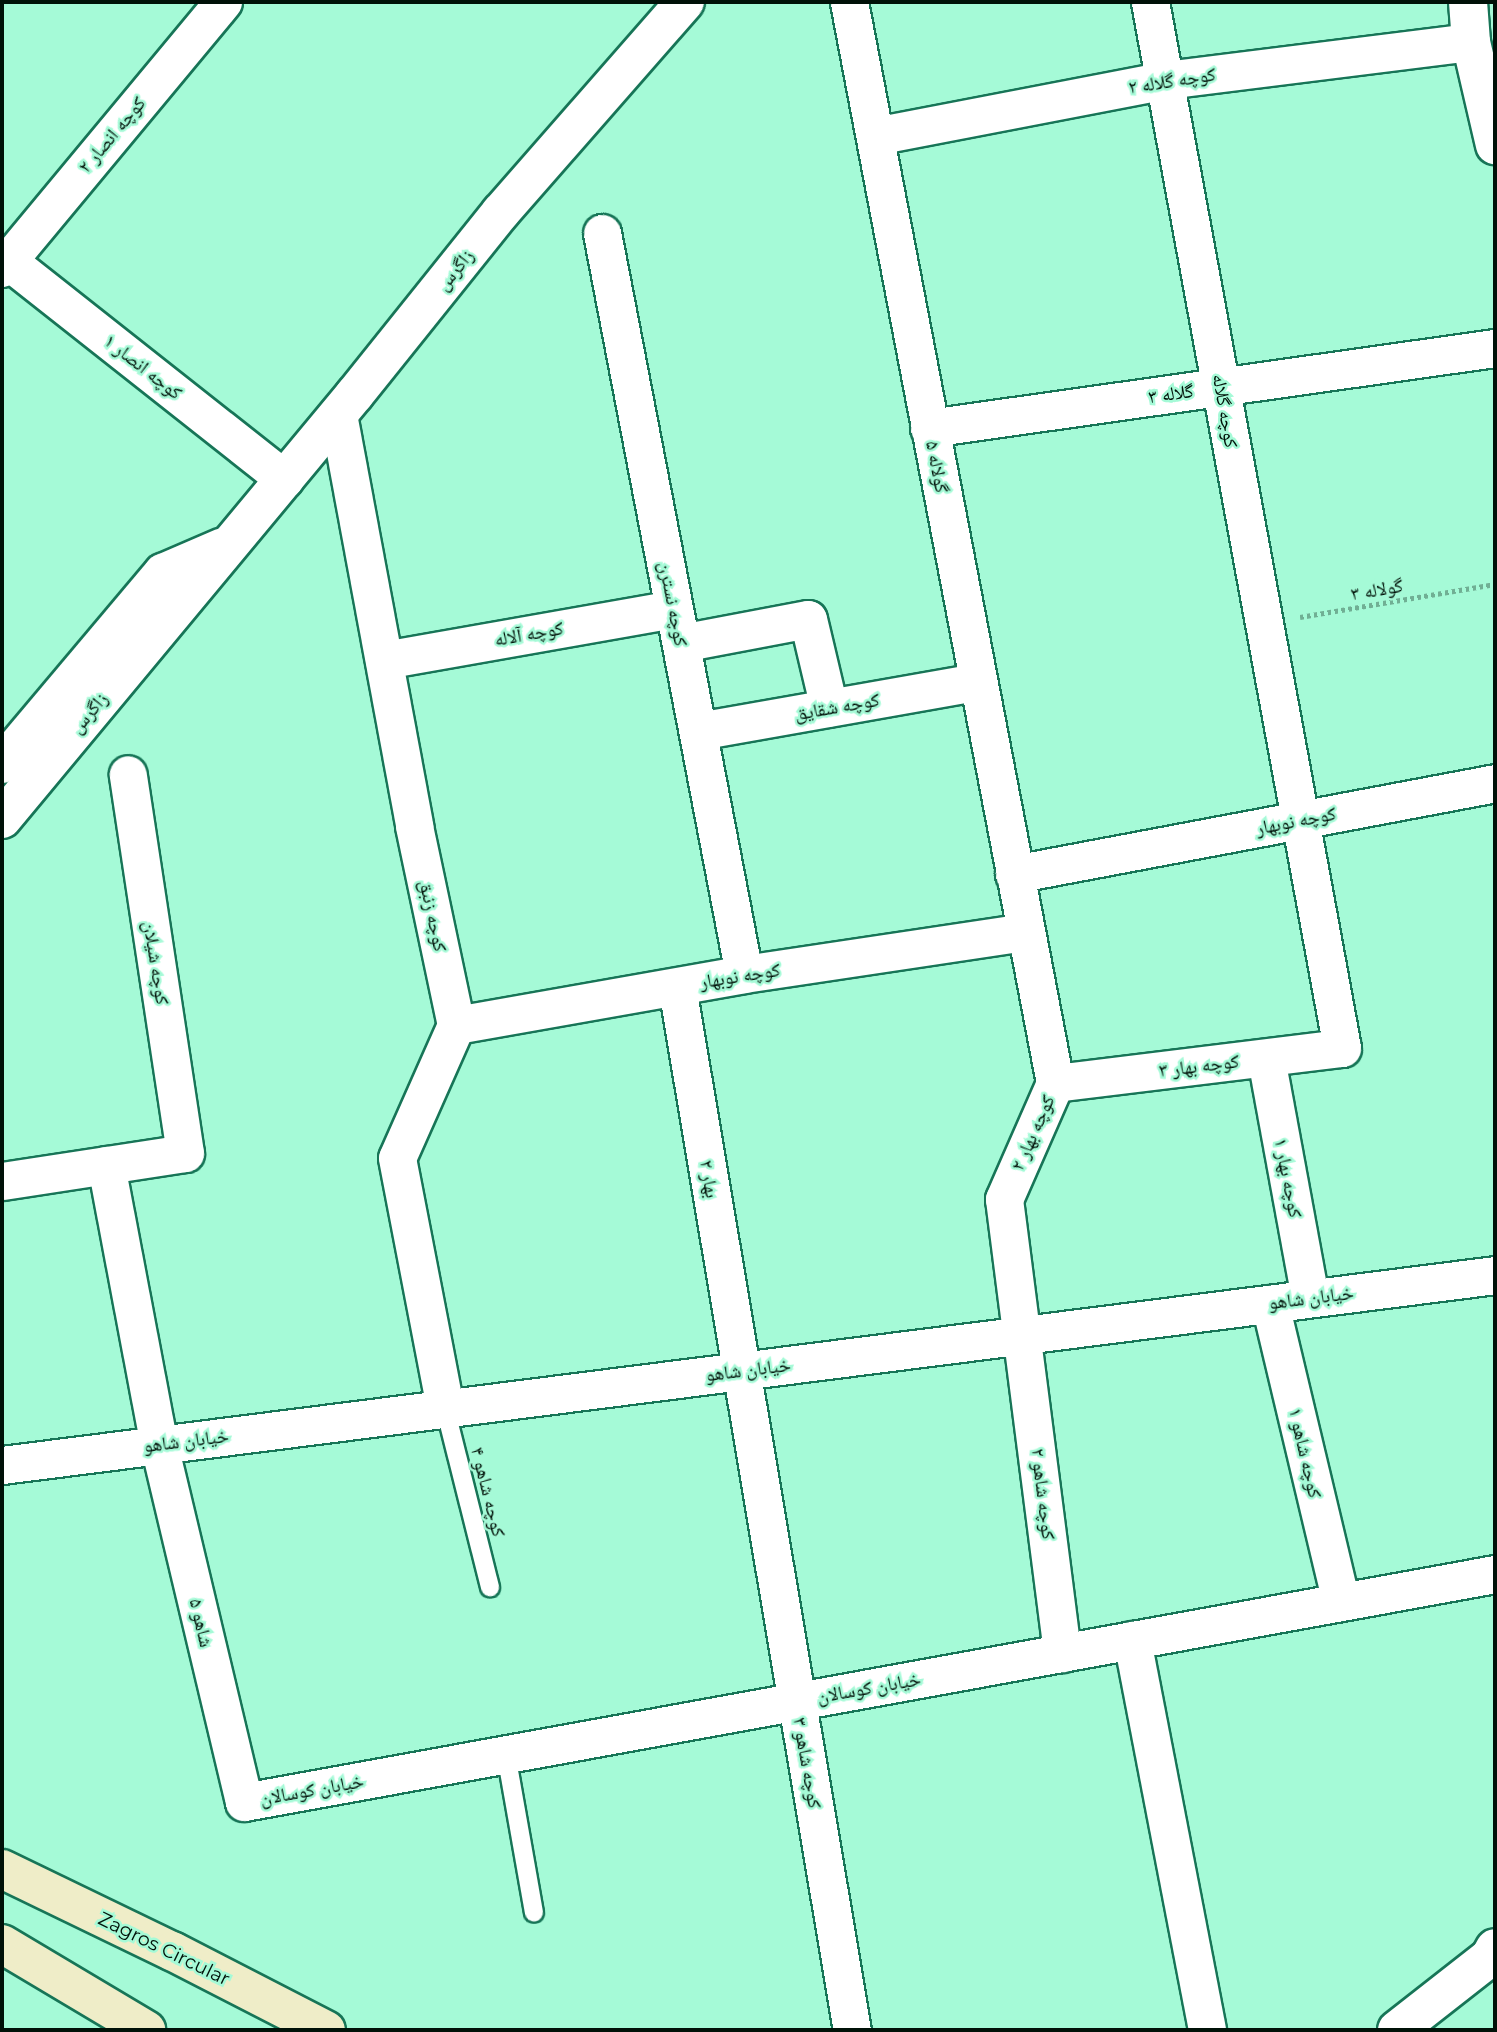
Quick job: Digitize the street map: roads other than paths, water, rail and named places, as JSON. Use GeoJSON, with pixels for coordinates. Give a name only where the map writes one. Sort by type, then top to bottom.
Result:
{"type":"FeatureCollection","features":[{"type":"Feature","properties":{"kind":"main road","name":"Zagros Circular"},"geometry":{"type":"LineString","coordinates":[[2,1869],[172,1951],[326,2030]]}},
{"type":"Feature","properties":{"kind":"main road"},"geometry":{"type":"LineString","coordinates":[[2,1944],[146,2030]]}},
{"type":"Feature","properties":{"kind":"street","name":"کوچه انصار ۲"},"geometry":{"type":"LineString","coordinates":[[4,261],[223,2]]}},
{"type":"Feature","properties":{"kind":"street","name":"زاگرس"},"geometry":{"type":"LineString","coordinates":[[2,819],[338,414],[500,212],[685,2]]}},
{"type":"Feature","properties":{"kind":"street","name":"گولاله ۵"},"geometry":{"type":"LineString","coordinates":[[849,2],[1025,932]]}},
{"type":"Feature","properties":{"kind":"street","name":"کوچه گلاله"},"geometry":{"type":"LineString","coordinates":[[1150,2],[1300,820]]}},
{"type":"Feature","properties":{"kind":"street"},"geometry":{"type":"LineString","coordinates":[[1468,2],[1471,42],[1495,145]]}},
{"type":"Feature","properties":{"kind":"street"},"geometry":{"type":"LineString","coordinates":[[1471,42],[1495,8]]}},
{"type":"Feature","properties":{"kind":"street","name":"کوچه گلاله ۲"},"geometry":{"type":"LineString","coordinates":[[875,136],[1165,80],[1471,42]]}},
{"type":"Feature","properties":{"kind":"street","name":"کوچه نسترن"},"geometry":{"type":"LineString","coordinates":[[602,233],[744,974]]}},
{"type":"Feature","properties":{"kind":"street","name":"کوچه انصار ۱"},"geometry":{"type":"LineString","coordinates":[[4,261],[284,479]]}},
{"type":"Feature","properties":{"kind":"street","name":"گلاله ۳"},"geometry":{"type":"LineString","coordinates":[[929,428],[1495,348]]}},
{"type":"Feature","properties":{"kind":"street","name":"کوچه زنبق"},"geometry":{"type":"LineString","coordinates":[[338,414],[414,826],[456,1025]]}},
{"type":"Feature","properties":{"kind":"street","name":"زاگرس"},"geometry":{"type":"LineString","coordinates":[[2,764],[163,573],[231,543]]}},
{"type":"Feature","properties":{"kind":"street","name":"کوچه آلاله"},"geometry":{"type":"LineString","coordinates":[[384,660],[678,626],[808,619],[829,708]]}},
{"type":"Feature","properties":{"kind":"street","name":"کوچه شقایق"},"geometry":{"type":"LineString","coordinates":[[698,731],[977,682]]}},
{"type":"Feature","properties":{"kind":"street","name":"کوچه شیلان"},"geometry":{"type":"LineString","coordinates":[[106,1165],[185,1153],[128,774]]}},
{"type":"Feature","properties":{"kind":"street","name":"کوچه نوبهار"},"geometry":{"type":"LineString","coordinates":[[1014,874],[1495,783]]}},
{"type":"Feature","properties":{"kind":"street","name":"کوچه بهار ۳"},"geometry":{"type":"LineString","coordinates":[[1055,1083],[1342,1048],[1300,820]]}},
{"type":"Feature","properties":{"kind":"street","name":"کوچه نوبهار"},"geometry":{"type":"LineString","coordinates":[[456,1025],[744,974],[1025,932]]}},
{"type":"Feature","properties":{"kind":"street","name":"کوچه بهار ۲"},"geometry":{"type":"LineString","coordinates":[[1023,1335],[1004,1199],[1055,1083],[1025,932]]}},
{"type":"Feature","properties":{"kind":"street","name":"بهار ۲"},"geometry":{"type":"LineString","coordinates":[[677,986],[742,1371]]}},
{"type":"Feature","properties":{"kind":"street"},"geometry":{"type":"LineString","coordinates":[[445,1408],[397,1158],[456,1025]]}},
{"type":"Feature","properties":{"kind":"street","name":"کوچه بهار ۱"},"geometry":{"type":"LineString","coordinates":[[1266,1058],[1310,1298]]}},
{"type":"Feature","properties":{"kind":"street"},"geometry":{"type":"LineString","coordinates":[[2,1181],[106,1165],[159,1445]]}},
{"type":"Feature","properties":{"kind":"street","name":"خیابان شاهو"},"geometry":{"type":"LineString","coordinates":[[2,1465],[1495,1275]]}},
{"type":"Feature","properties":{"kind":"street","name":"کوچه شاهو ۱"},"geometry":{"type":"LineString","coordinates":[[1270,1304],[1340,1602]]}},
{"type":"Feature","properties":{"kind":"street","name":"کوچه شاهو ۲"},"geometry":{"type":"LineString","coordinates":[[1023,1335],[1062,1653]]}},
{"type":"Feature","properties":{"kind":"street","name":"کوچه شاهو ۳"},"geometry":{"type":"LineString","coordinates":[[742,1371],[852,2030]]}},
{"type":"Feature","properties":{"kind":"street","name":"شاهو ۵"},"geometry":{"type":"LineString","coordinates":[[159,1445],[244,1802]]}},
{"type":"Feature","properties":{"kind":"street","name":"خیابان کوسالان"},"geometry":{"type":"LineString","coordinates":[[244,1802],[1495,1574]]}},
{"type":"Feature","properties":{"kind":"street"},"geometry":{"type":"LineString","coordinates":[[1132,1640],[1207,2030]]}},
{"type":"Feature","properties":{"kind":"street"},"geometry":{"type":"LineString","coordinates":[[1397,2030],[1493,1956]]}},
{"type":"Feature","properties":{"kind":"lane","name":"کوچه شاهو ۴"},"geometry":{"type":"LineString","coordinates":[[445,1408],[490,1587]]}},
{"type":"Feature","properties":{"kind":"lane"},"geometry":{"type":"LineString","coordinates":[[506,1754],[534,1913]]}}]}
